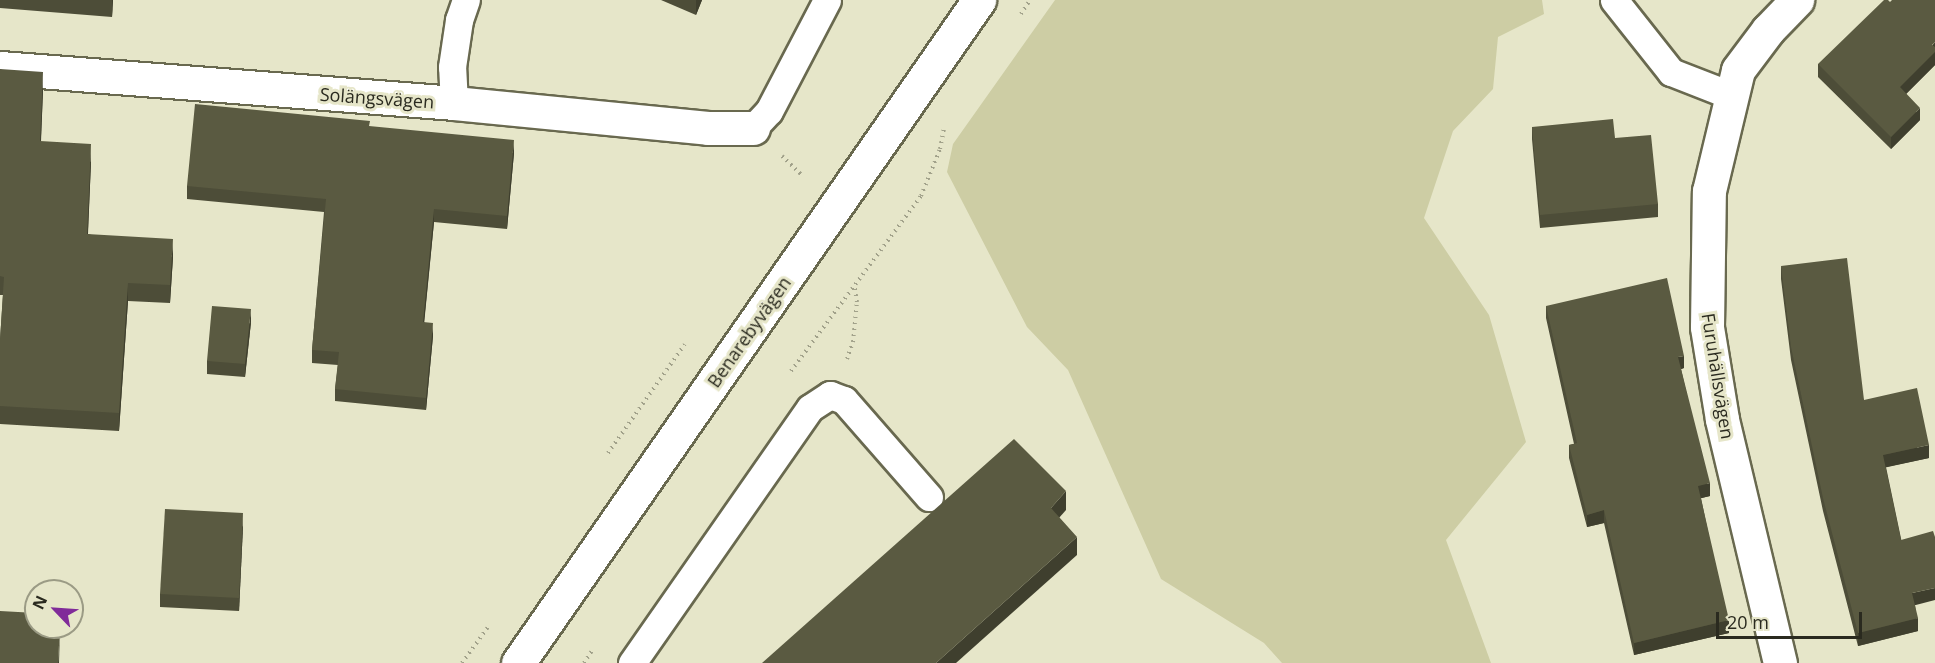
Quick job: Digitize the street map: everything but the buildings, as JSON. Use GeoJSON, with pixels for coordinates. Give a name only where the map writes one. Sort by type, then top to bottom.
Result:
{"type":"FeatureCollection","features":[{"type":"Feature","properties":{"kind":"street","name":"Benarebyvägen"},"geometry":{"type":"LineString","coordinates":[[518,663],[979,0]]}},
{"type":"Feature","properties":{"kind":"street","name":"Furuhällsvägen"},"geometry":{"type":"LineString","coordinates":[[1780,663],[1722,419],[1707,327],[1709,191],[1730,94],[1738,70],[1768,30],[1797,0]]}},
{"type":"Feature","properties":{"kind":"street","name":"Solängsvägen"},"geometry":{"type":"LineString","coordinates":[[0,69],[454,103],[697,127],[753,128]]}},
{"type":"Feature","properties":{"kind":"lane"},"geometry":{"type":"LineString","coordinates":[[454,103],[453,67],[459,20],[466,0]]}},
{"type":"Feature","properties":{"kind":"lane"},"geometry":{"type":"LineString","coordinates":[[753,128],[768,111],[827,0]]}},
{"type":"Feature","properties":{"kind":"lane"},"geometry":{"type":"LineString","coordinates":[[1614,0],[1671,72],[1730,94]]}},
{"type":"Feature","properties":{"kind":"lane"},"geometry":{"type":"LineString","coordinates":[[632,663],[810,408],[830,395],[844,400],[930,498]]}},
{"type":"Feature","properties":{"kind":"path"},"geometry":{"type":"LineString","coordinates":[[1017,19],[1030,0]]}},
{"type":"Feature","properties":{"kind":"path"},"geometry":{"type":"LineString","coordinates":[[788,375],[854,283],[921,196],[940,149],[945,122]]}},
{"type":"Feature","properties":{"kind":"path"},"geometry":{"type":"LineString","coordinates":[[830,395],[853,342],[857,302],[854,283]]}},
{"type":"Feature","properties":{"kind":"path"},"geometry":{"type":"LineString","coordinates":[[584,663],[597,643]]}},
{"type":"Feature","properties":{"kind":"green space"},"geometry":{"type":"Polygon","coordinates":[[[1055,0],[1542,0],[1544,14],[1498,37],[1493,89],[1453,131],[1424,218],[1489,315],[1526,442],[1446,540],[1491,663],[1282,663],[1264,643],[1161,579],[1068,370],[1027,327],[947,172],[953,144],[1055,0]]]}}]}
